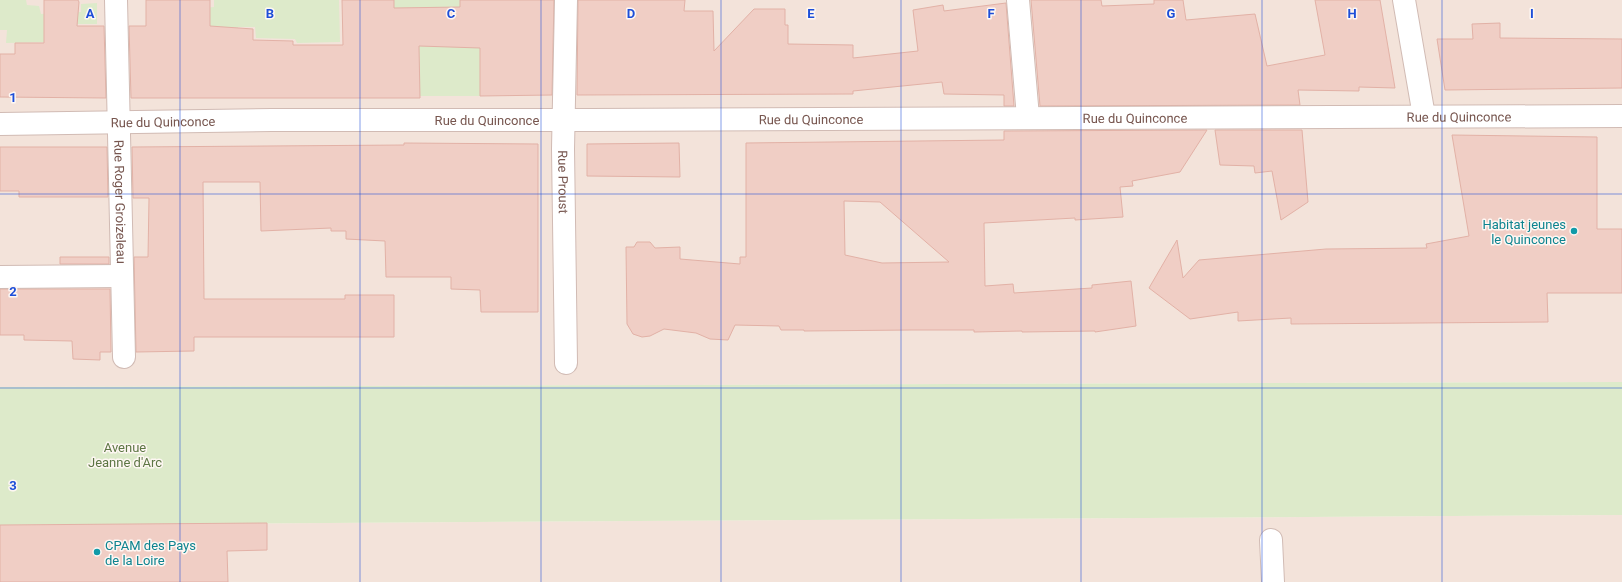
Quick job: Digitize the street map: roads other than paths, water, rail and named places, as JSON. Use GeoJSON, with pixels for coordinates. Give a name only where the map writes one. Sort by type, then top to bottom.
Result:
{"type":"FeatureCollection","features":[{"type":"Feature","properties":{"kind":"street","name":"Rue Roger Groizeleau"},"geometry":{"type":"LineString","coordinates":[[116,0],[121,151],[121,276],[124,357]]}},
{"type":"Feature","properties":{"kind":"street","name":"Rue Proust"},"geometry":{"type":"LineString","coordinates":[[566,0],[564,120],[566,363]]}},
{"type":"Feature","properties":{"kind":"street"},"geometry":{"type":"LineString","coordinates":[[1018,0],[1028,117]]}},
{"type":"Feature","properties":{"kind":"street"},"geometry":{"type":"LineString","coordinates":[[1404,0],[1424,116]]}},
{"type":"Feature","properties":{"kind":"street","name":"Rue du Quinconce"},"geometry":{"type":"LineString","coordinates":[[0,124],[272,120],[1622,116]]}},
{"type":"Feature","properties":{"kind":"street"},"geometry":{"type":"LineString","coordinates":[[0,277],[121,276]]}},
{"type":"Feature","properties":{"kind":"street"},"geometry":{"type":"LineString","coordinates":[[1271,540],[1273,582]]}},
{"type":"Feature","properties":{"kind":"place","name":"Habitat jeunes le Quinconce"},"geometry":{"type":"Point","coordinates":[1574,231]}},
{"type":"Feature","properties":{"kind":"place","name":"CPAM des Pays de la Loire"},"geometry":{"type":"Point","coordinates":[97,552]}},
{"type":"Feature","properties":{"kind":"park label","name":"Avenue Jeanne d'Arc"},"geometry":{"type":"Point","coordinates":[125,454]}}]}
